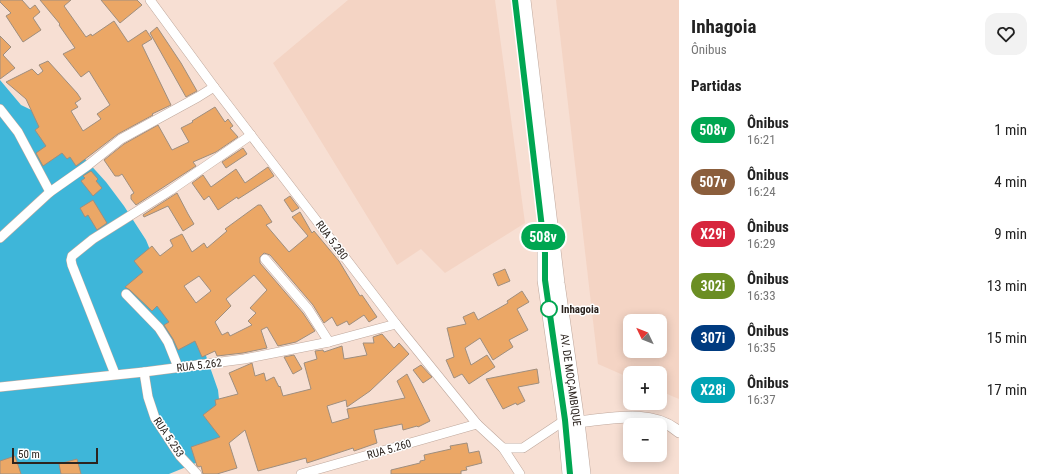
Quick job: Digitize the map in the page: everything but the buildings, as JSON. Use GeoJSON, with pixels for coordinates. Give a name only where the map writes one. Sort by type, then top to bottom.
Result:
{"type":"FeatureCollection","features":[{"type":"Feature","properties":{"kind":"highway","name":"AV. DE MOÇAMBIQUE"},"geometry":{"type":"LineString","coordinates":[[515,0],[545,253],[545,280],[571,421],[583,474]]}},
{"type":"Feature","properties":{"kind":"highway","name":"AV. DE MOÇAMBIQUE"},"geometry":{"type":"LineString","coordinates":[[523,0],[558,283],[571,421],[570,474]]}},
{"type":"Feature","properties":{"kind":"street","name":"RUA 5.280"},"geometry":{"type":"LineString","coordinates":[[150,0],[214,87],[396,324],[477,424],[503,448],[520,474]]}},
{"type":"Feature","properties":{"kind":"street"},"geometry":{"type":"LineString","coordinates":[[0,238],[50,192],[87,166],[121,139],[214,87]]}},
{"type":"Feature","properties":{"kind":"street"},"geometry":{"type":"LineString","coordinates":[[0,109],[18,132],[50,192]]}},
{"type":"Feature","properties":{"kind":"street"},"geometry":{"type":"LineString","coordinates":[[115,374],[72,266],[72,256],[93,239],[171,190],[251,135]]}},
{"type":"Feature","properties":{"kind":"street"},"geometry":{"type":"LineString","coordinates":[[265,259],[308,309],[329,342]]}},
{"type":"Feature","properties":{"kind":"street"},"geometry":{"type":"LineString","coordinates":[[126,294],[159,328],[168,342],[178,368]]}},
{"type":"Feature","properties":{"kind":"street","name":"RUA 5.262"},"geometry":{"type":"LineString","coordinates":[[0,387],[144,372],[244,359],[329,342],[396,324]]}},
{"type":"Feature","properties":{"kind":"street","name":"RUA 5.253"},"geometry":{"type":"LineString","coordinates":[[144,372],[148,397],[155,418],[180,456],[197,474]]}},
{"type":"Feature","properties":{"kind":"street"},"geometry":{"type":"LineString","coordinates":[[503,448],[523,448],[571,421],[630,417],[649,418],[671,425],[679,432]]}},
{"type":"Feature","properties":{"kind":"street","name":"RUA 5.260"},"geometry":{"type":"LineString","coordinates":[[301,474],[477,424]]}},
{"type":"Feature","properties":{"kind":"shaded area"},"geometry":{"type":"Polygon","coordinates":[[[348,0],[495,0],[525,223],[445,273],[421,249],[397,265],[273,63],[348,0]]]}},
{"type":"Feature","properties":{"kind":"shaded area"},"geometry":{"type":"Polygon","coordinates":[[[556,0],[679,0],[679,399],[667,394],[667,366],[623,366],[623,375],[598,364],[556,0]]]}},
{"type":"Feature","properties":{"kind":"water"},"geometry":{"type":"Polygon","coordinates":[[[0,80],[21,105],[48,118],[106,182],[146,240],[172,303],[204,350],[218,390],[224,445],[208,458],[169,474],[0,474],[0,80]]]}},
{"type":"Feature","properties":{"kind":"bus line","name":"508v"},"geometry":{"type":"LineString","coordinates":[[515,0],[545,253],[545,280],[565,420],[570,474]]}},
{"type":"Feature","properties":{"kind":"place","name":"Inhagoia"},"geometry":{"type":"Point","coordinates":[549,309]}}]}
